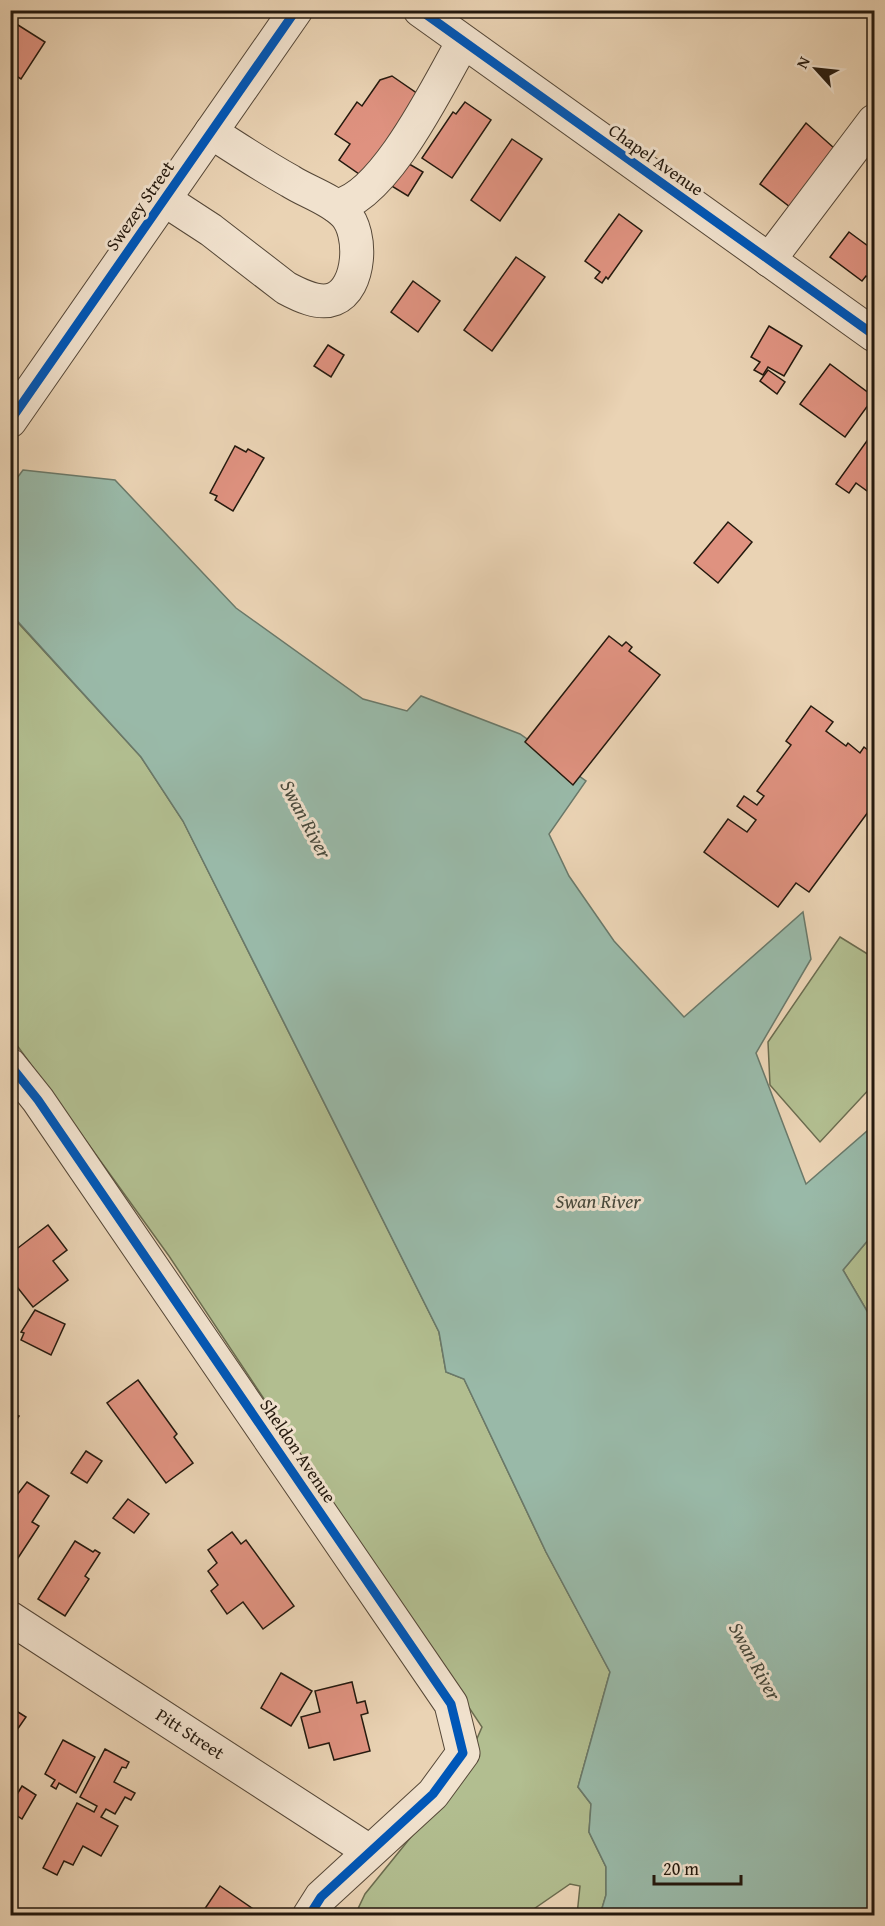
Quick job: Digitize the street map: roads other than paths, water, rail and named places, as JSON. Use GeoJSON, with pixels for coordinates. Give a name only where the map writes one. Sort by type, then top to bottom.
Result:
{"type":"FeatureCollection","features":[{"type":"Feature","properties":{"kind":"street","name":"Swezey Street"},"geometry":{"type":"LineString","coordinates":[[10,421],[296,10]]}},
{"type":"Feature","properties":{"kind":"street","name":"Chapel Avenue"},"geometry":{"type":"LineString","coordinates":[[420,10],[874,335]]}},
{"type":"Feature","properties":{"kind":"street"},"geometry":{"type":"LineString","coordinates":[[336,206],[358,198],[371,186],[404,143],[463,42]]}},
{"type":"Feature","properties":{"kind":"street"},"geometry":{"type":"LineString","coordinates":[[769,260],[874,121]]}},
{"type":"Feature","properties":{"kind":"street"},"geometry":{"type":"LineString","coordinates":[[165,200],[211,230],[286,288],[322,300],[333,300],[342,294],[352,278],[356,260],[357,236],[351,222],[336,206],[290,182],[211,132]]}},
{"type":"Feature","properties":{"kind":"street","name":"Sheldon Avenue"},"geometry":{"type":"LineString","coordinates":[[10,1065],[38,1100],[451,1704],[463,1753],[433,1794],[321,1897],[309,1916]]}},
{"type":"Feature","properties":{"kind":"street","name":"Pitt Street"},"geometry":{"type":"LineString","coordinates":[[10,1618],[369,1851]]}},
{"type":"Feature","properties":{"kind":"water","name":"Swan River"},"geometry":{"type":"Polygon","coordinates":[[[23,470],[115,480],[236,608],[363,699],[407,711],[421,696],[520,734],[586,781],[549,834],[569,876],[614,941],[684,1017],[803,912],[811,959],[756,1053],[806,1184],[874,1125],[874,1233],[843,1270],[874,1323],[874,1915],[600,1915],[606,1895],[606,1867],[589,1832],[591,1804],[578,1787],[610,1672],[546,1552],[464,1379],[446,1372],[439,1332],[183,821],[141,757],[11,614],[11,486],[23,470]]]}}]}
